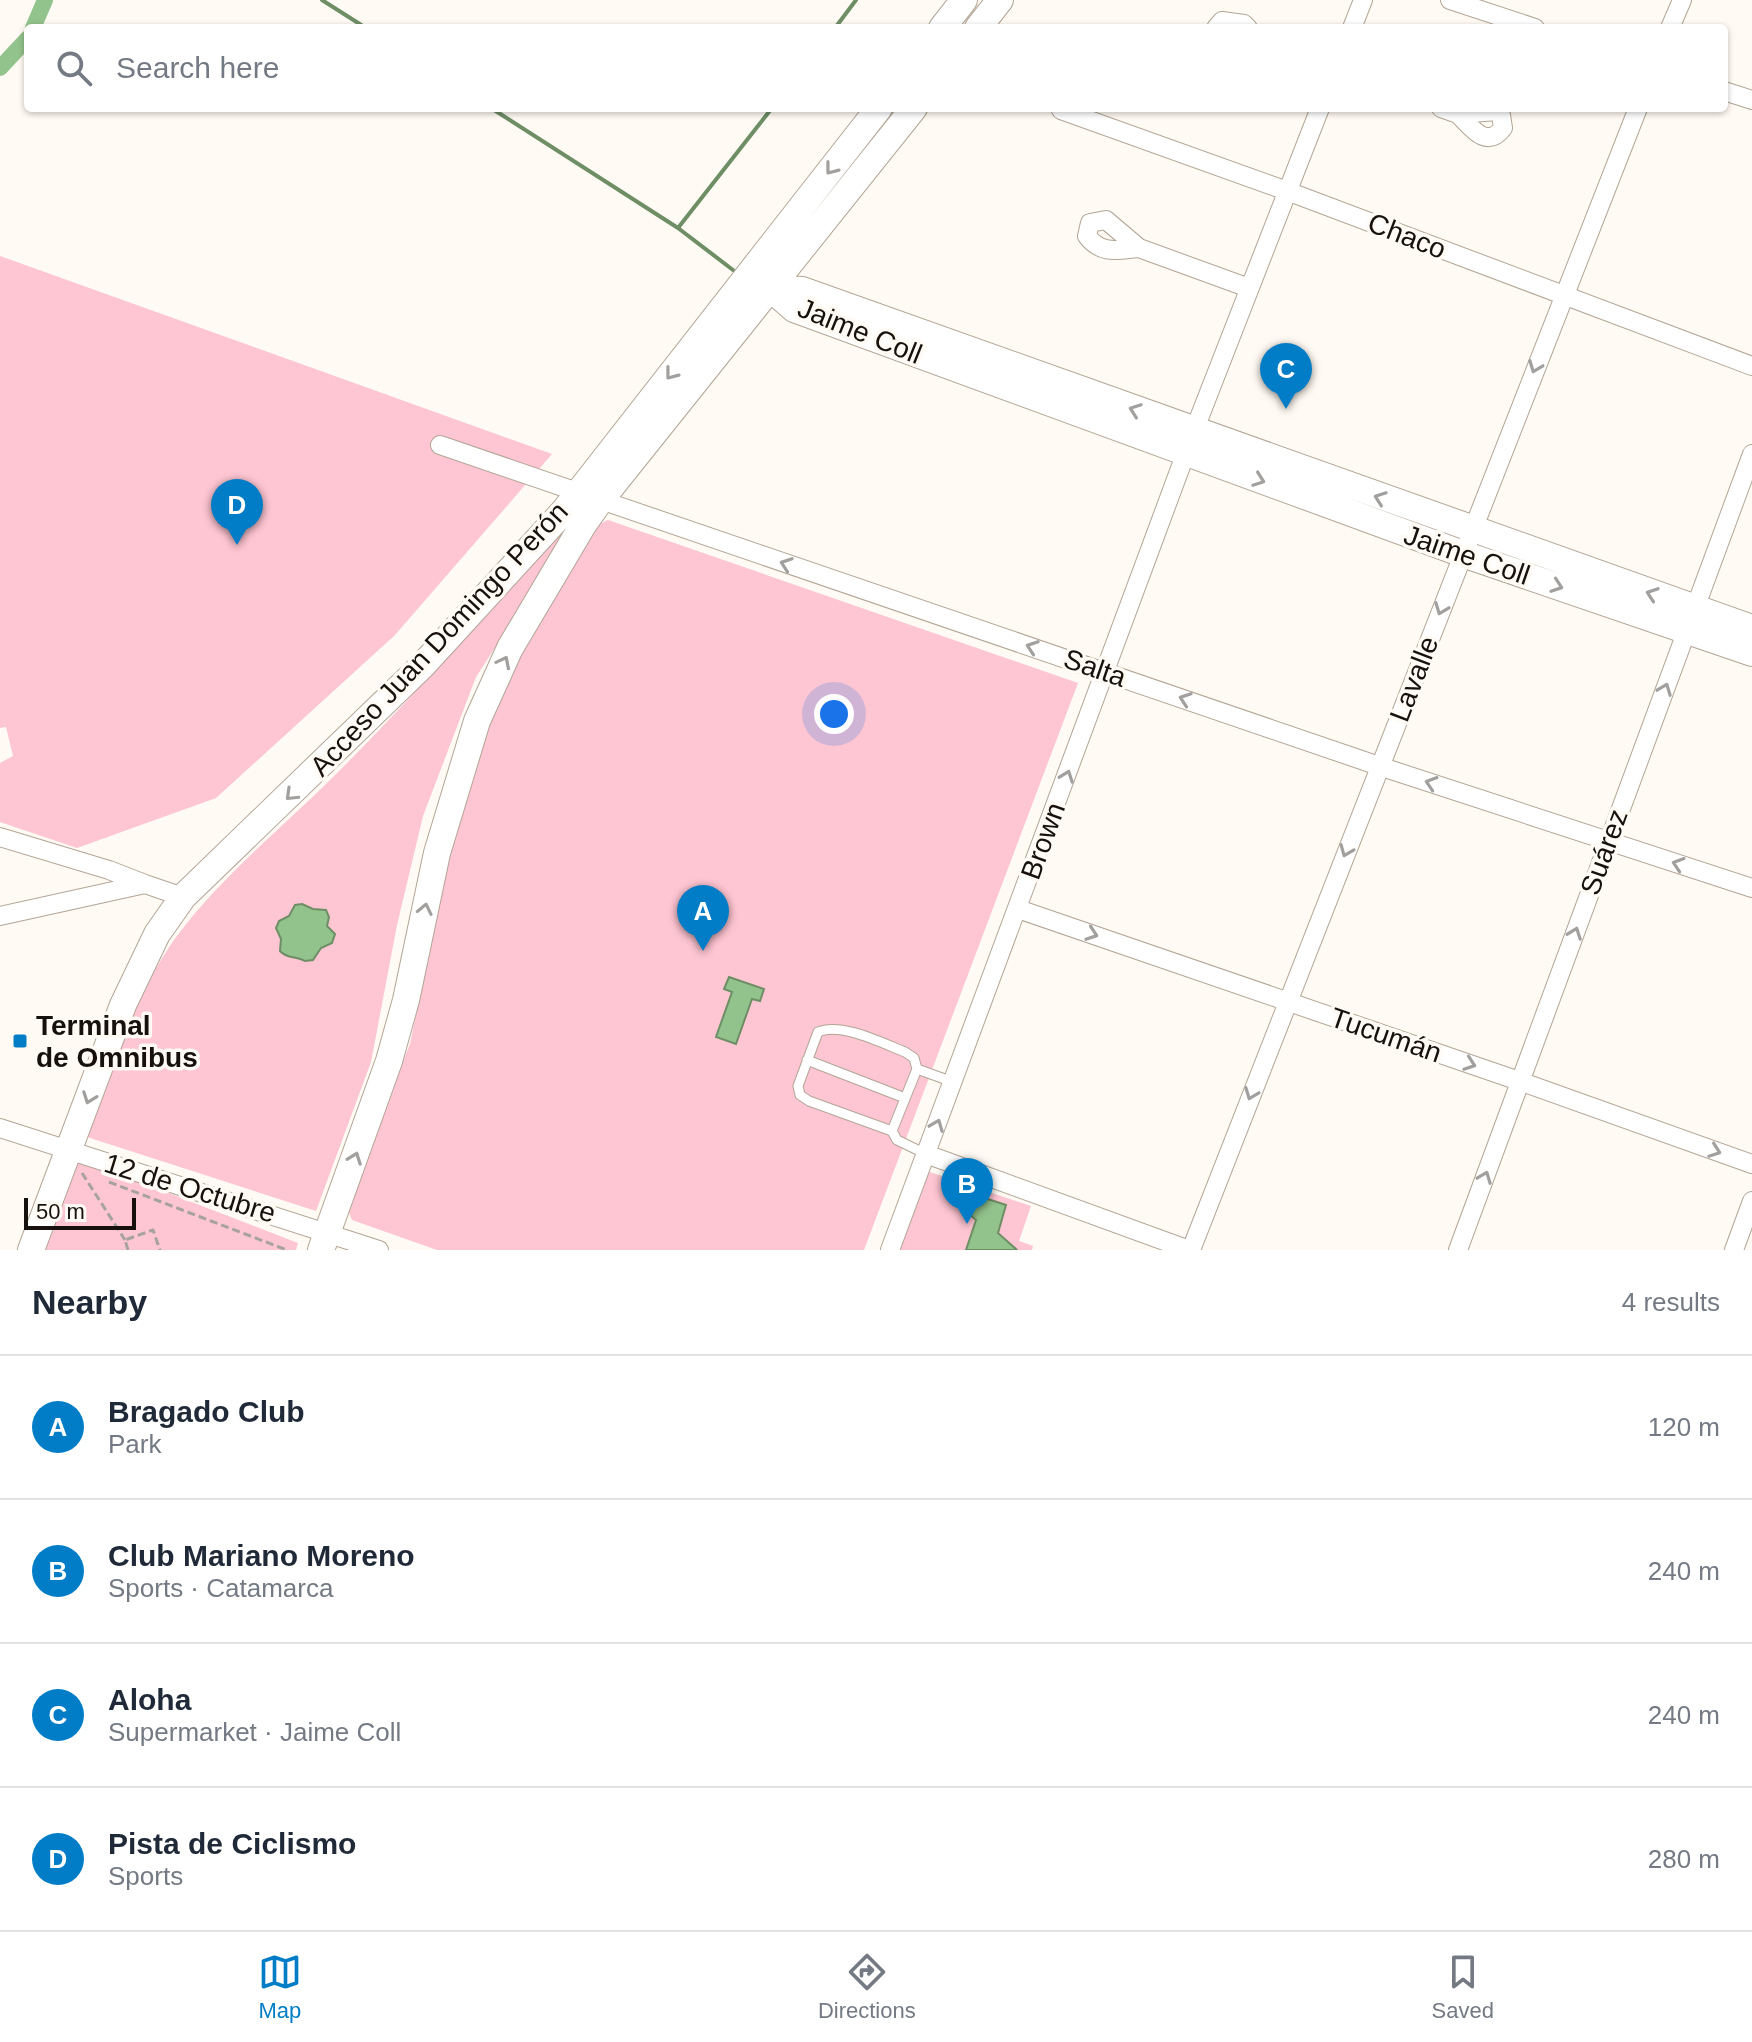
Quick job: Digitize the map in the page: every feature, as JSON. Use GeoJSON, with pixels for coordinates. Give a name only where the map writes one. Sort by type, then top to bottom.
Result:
{"type":"FeatureCollection","features":[{"type":"Feature","properties":{"kind":"main road"},"geometry":{"type":"LineString","coordinates":[[945,24],[964,0]]}},
{"type":"Feature","properties":{"kind":"main road"},"geometry":{"type":"LineString","coordinates":[[981,24],[1000,0]]}},
{"type":"Feature","properties":{"kind":"main road","name":"Acceso Juan Domingo Perón"},"geometry":{"type":"LineString","coordinates":[[758,283],[876,112]]}},
{"type":"Feature","properties":{"kind":"main road","name":"Acceso Juan Domingo Perón"},"geometry":{"type":"LineString","coordinates":[[31,1250],[75,1161],[123,1005],[157,934],[183,897],[422,666],[564,511],[588,497],[758,283],[910,112]]}},
{"type":"Feature","properties":{"kind":"main road","name":"Jaime Coll"},"geometry":{"type":"LineString","coordinates":[[758,283],[794,309],[1190,442],[1690,620],[1752,653]]}},
{"type":"Feature","properties":{"kind":"main road","name":"Acceso Juan Domingo Perón"},"geometry":{"type":"LineString","coordinates":[[325,1241],[389,1061],[406,1000],[437,853],[477,721],[510,648],[583,525],[588,497]]}},
{"type":"Feature","properties":{"kind":"main road","name":"Jaime Coll"},"geometry":{"type":"LineString","coordinates":[[1690,620],[1752,628]]}},
{"type":"Feature","properties":{"kind":"street"},"geometry":{"type":"LineString","coordinates":[[1354,24],[1363,0]]}},
{"type":"Feature","properties":{"kind":"street"},"geometry":{"type":"LineString","coordinates":[[1450,0],[1523,24]]}},
{"type":"Feature","properties":{"kind":"street"},"geometry":{"type":"LineString","coordinates":[[1672,24],[1682,0]]}},
{"type":"Feature","properties":{"kind":"street"},"geometry":{"type":"LineString","coordinates":[[1219,24],[1222,21],[1244,24]]}},
{"type":"Feature","properties":{"kind":"street"},"geometry":{"type":"LineString","coordinates":[[1728,92],[1752,100]]}},
{"type":"Feature","properties":{"kind":"street","name":"Chaco"},"geometry":{"type":"LineString","coordinates":[[1067,112],[1287,191],[1752,366]]}},
{"type":"Feature","properties":{"kind":"street","name":"Brown"},"geometry":{"type":"LineString","coordinates":[[890,1250],[1190,442],[1318,112]]}},
{"type":"Feature","properties":{"kind":"street","name":"Lavalle"},"geometry":{"type":"LineString","coordinates":[[1190,1250],[1636,112]]}},
{"type":"Feature","properties":{"kind":"street"},"geometry":{"type":"LineString","coordinates":[[1139,248],[1249,288]]}},
{"type":"Feature","properties":{"kind":"street","name":"Salta"},"geometry":{"type":"LineString","coordinates":[[440,445],[1379,766],[1752,888]]}},
{"type":"Feature","properties":{"kind":"street","name":"Suárez"},"geometry":{"type":"LineString","coordinates":[[1458,1250],[1752,454]]}},
{"type":"Feature","properties":{"kind":"street"},"geometry":{"type":"LineString","coordinates":[[0,837],[109,870],[183,897]]}},
{"type":"Feature","properties":{"kind":"street"},"geometry":{"type":"LineString","coordinates":[[0,916],[145,884]]}},
{"type":"Feature","properties":{"kind":"street","name":"Tucumán"},"geometry":{"type":"LineString","coordinates":[[1018,909],[1752,1164]]}},
{"type":"Feature","properties":{"kind":"street","name":"12 de Octubre"},"geometry":{"type":"LineString","coordinates":[[0,1128],[75,1161],[325,1241],[379,1250]]}},
{"type":"Feature","properties":{"kind":"street"},"geometry":{"type":"LineString","coordinates":[[926,1154],[1190,1250]]}},
{"type":"Feature","properties":{"kind":"street"},"geometry":{"type":"LineString","coordinates":[[1734,1250],[1752,1201]]}},
{"type":"Feature","properties":{"kind":"lane"},"geometry":{"type":"LineString","coordinates":[[892,1131],[917,1069],[914,1058],[839,1028],[826,1028],[818,1032],[798,1086],[800,1095],[892,1131],[897,1140],[926,1154]]}},
{"type":"Feature","properties":{"kind":"lane"},"geometry":{"type":"LineString","coordinates":[[807,1060],[905,1098]]}},
{"type":"Feature","properties":{"kind":"lane"},"geometry":{"type":"LineString","coordinates":[[917,1069],[953,1082]]}},
{"type":"Feature","properties":{"kind":"path"},"geometry":{"type":"LineString","coordinates":[[75,1161],[76,1184]]}},
{"type":"Feature","properties":{"kind":"path"},"geometry":{"type":"LineString","coordinates":[[75,1161],[125,1240],[128,1250]]}},
{"type":"Feature","properties":{"kind":"path"},"geometry":{"type":"LineString","coordinates":[[75,1161],[287,1250]]}},
{"type":"Feature","properties":{"kind":"path"},"geometry":{"type":"LineString","coordinates":[[125,1240],[153,1230],[160,1250]]}},
{"type":"Feature","properties":{"kind":"shaded area"},"geometry":{"type":"Polygon","coordinates":[[[0,256],[552,454],[395,635],[216,798],[77,848],[0,822],[0,763],[13,756],[6,727],[0,728],[0,256]]]}},
{"type":"Feature","properties":{"kind":"shaded area"},"geometry":{"type":"Polygon","coordinates":[[[608,520],[1078,683],[864,1250],[437,1250],[352,1220],[345,1203],[410,1044],[448,857],[503,677],[589,529],[608,520]]]}},
{"type":"Feature","properties":{"kind":"shaded area"},"geometry":{"type":"Polygon","coordinates":[[[565,523],[569,534],[476,677],[423,816],[397,925],[371,1062],[316,1211],[87,1137],[143,993],[169,947],[189,920],[235,870],[392,716],[565,523]]]}},
{"type":"Feature","properties":{"kind":"shaded area"},"geometry":{"type":"Polygon","coordinates":[[[295,905],[326,910],[329,917],[327,926],[335,934],[332,943],[321,948],[313,960],[305,961],[280,951],[281,939],[276,928],[295,905]]]}},
{"type":"Feature","properties":{"kind":"shaded area"},"geometry":{"type":"Polygon","coordinates":[[[729,977],[764,989],[760,1001],[752,999],[736,1044],[716,1037],[732,992],[724,989],[729,977]]]}},
{"type":"Feature","properties":{"kind":"shaded area"},"geometry":{"type":"Polygon","coordinates":[[[75,1157],[298,1243],[296,1250],[39,1250],[75,1157]]]}},
{"type":"Feature","properties":{"kind":"shaded area"},"geometry":{"type":"Polygon","coordinates":[[[927,1171],[1031,1206],[1019,1241],[1033,1246],[1032,1250],[900,1250],[927,1171]]]}},
{"type":"Feature","properties":{"kind":"shaded area"},"geometry":{"type":"Polygon","coordinates":[[[966,1192],[1006,1205],[998,1233],[1017,1250],[966,1250],[976,1220],[962,1208],[966,1192]]]}},
{"type":"Feature","properties":{"kind":"waterway"},"geometry":{"type":"LineString","coordinates":[[35,24],[45,0]]}},
{"type":"Feature","properties":{"kind":"waterway"},"geometry":{"type":"LineString","coordinates":[[322,0],[360,24]]}},
{"type":"Feature","properties":{"kind":"waterway"},"geometry":{"type":"LineString","coordinates":[[838,24],[856,0]]}},
{"type":"Feature","properties":{"kind":"waterway"},"geometry":{"type":"LineString","coordinates":[[0,68],[24,42]]}},
{"type":"Feature","properties":{"kind":"waterway"},"geometry":{"type":"LineString","coordinates":[[497,112],[678,228],[733,270]]}},
{"type":"Feature","properties":{"kind":"waterway"},"geometry":{"type":"LineString","coordinates":[[678,228],[769,112]]}},
{"type":"Feature","properties":{"kind":"place","name":"Aloha"},"geometry":{"type":"Point","coordinates":[1286,409]}},
{"type":"Feature","properties":{"kind":"place","name":"Pista de Ciclismo"},"geometry":{"type":"Point","coordinates":[237,545]}},
{"type":"Feature","properties":{"kind":"place","name":"Bragado Club"},"geometry":{"type":"Point","coordinates":[703,951]}},
{"type":"Feature","properties":{"kind":"place","name":"Terminal de Omnibus"},"geometry":{"type":"Point","coordinates":[20,1041]}},
{"type":"Feature","properties":{"kind":"place","name":"Club Mariano Moreno"},"geometry":{"type":"Point","coordinates":[967,1224]}}]}
